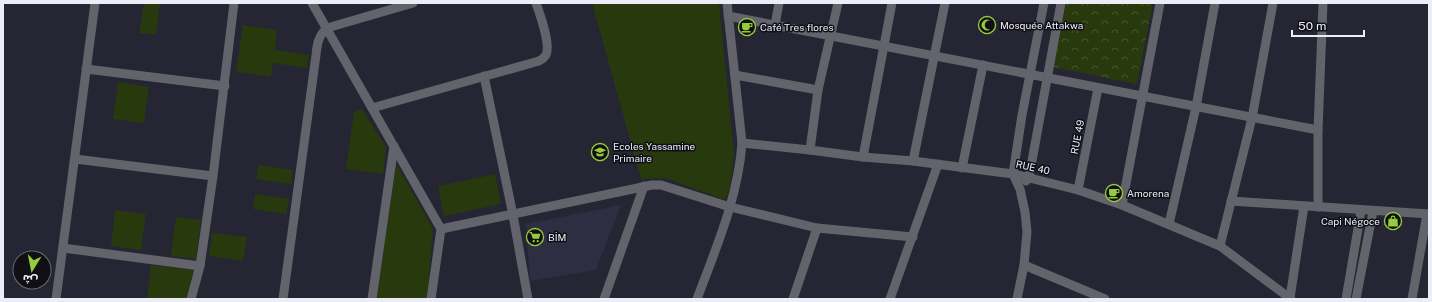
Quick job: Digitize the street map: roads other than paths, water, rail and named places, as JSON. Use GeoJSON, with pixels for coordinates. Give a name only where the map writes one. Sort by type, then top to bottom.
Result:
{"type":"FeatureCollection","features":[{"type":"Feature","properties":{"kind":"street"},"geometry":{"type":"LineString","coordinates":[[56,299],[75,159],[92,12],[95,3]]}},
{"type":"Feature","properties":{"kind":"street"},"geometry":{"type":"LineString","coordinates":[[191,299],[200,266],[225,86],[234,3]]}},
{"type":"Feature","properties":{"kind":"street"},"geometry":{"type":"LineString","coordinates":[[312,3],[441,228],[431,299]]}},
{"type":"Feature","properties":{"kind":"street"},"geometry":{"type":"LineString","coordinates":[[283,299],[319,37],[327,28],[412,3]]}},
{"type":"Feature","properties":{"kind":"street"},"geometry":{"type":"LineString","coordinates":[[372,108],[539,61],[546,55],[547,46],[536,3]]}},
{"type":"Feature","properties":{"kind":"street"},"geometry":{"type":"LineString","coordinates":[[697,299],[730,207],[740,165],[742,143],[727,3]]}},
{"type":"Feature","properties":{"kind":"street"},"geometry":{"type":"LineString","coordinates":[[775,25],[779,3]]}},
{"type":"Feature","properties":{"kind":"street"},"geometry":{"type":"LineString","coordinates":[[810,150],[818,90],[832,36],[838,3]]}},
{"type":"Feature","properties":{"kind":"street"},"geometry":{"type":"LineString","coordinates":[[863,157],[892,3]]}},
{"type":"Feature","properties":{"kind":"street"},"geometry":{"type":"LineString","coordinates":[[913,161],[945,3]]}},
{"type":"Feature","properties":{"kind":"street"},"geometry":{"type":"LineString","coordinates":[[1017,299],[1024,265],[1027,232],[1025,212],[1020,189],[1012,174],[1029,74],[1044,3]]}},
{"type":"Feature","properties":{"kind":"street"},"geometry":{"type":"LineString","coordinates":[[1020,189],[1029,177],[1061,3]]}},
{"type":"Feature","properties":{"kind":"street"},"geometry":{"type":"LineString","coordinates":[[1122,205],[1160,3]]}},
{"type":"Feature","properties":{"kind":"street"},"geometry":{"type":"LineString","coordinates":[[1169,224],[1196,107],[1215,3]]}},
{"type":"Feature","properties":{"kind":"street"},"geometry":{"type":"LineString","coordinates":[[1220,246],[1252,118],[1272,3]]}},
{"type":"Feature","properties":{"kind":"street"},"geometry":{"type":"LineString","coordinates":[[1318,207],[1318,130],[1323,3]]}},
{"type":"Feature","properties":{"kind":"street"},"geometry":{"type":"LineString","coordinates":[[728,16],[1318,130]]}},
{"type":"Feature","properties":{"kind":"street"},"geometry":{"type":"LineString","coordinates":[[962,168],[983,66]]}},
{"type":"Feature","properties":{"kind":"street"},"geometry":{"type":"LineString","coordinates":[[86,69],[225,86]]}},
{"type":"Feature","properties":{"kind":"street"},"geometry":{"type":"LineString","coordinates":[[734,75],[818,90]]}},
{"type":"Feature","properties":{"kind":"street"},"geometry":{"type":"LineString","coordinates":[[484,76],[513,214],[528,299]]}},
{"type":"Feature","properties":{"kind":"street","name":"RUE 49"},"geometry":{"type":"LineString","coordinates":[[1078,190],[1098,88]]}},
{"type":"Feature","properties":{"kind":"street","name":"RUE 40"},"geometry":{"type":"LineString","coordinates":[[742,143],[863,157],[913,161],[1012,174],[1078,190],[1122,205],[1220,246],[1291,298]]}},
{"type":"Feature","properties":{"kind":"street"},"geometry":{"type":"LineString","coordinates":[[372,299],[394,146]]}},
{"type":"Feature","properties":{"kind":"street"},"geometry":{"type":"LineString","coordinates":[[75,159],[213,176]]}},
{"type":"Feature","properties":{"kind":"street"},"geometry":{"type":"LineString","coordinates":[[890,299],[938,164]]}},
{"type":"Feature","properties":{"kind":"street"},"geometry":{"type":"LineString","coordinates":[[441,228],[644,186],[661,185],[730,207],[817,228],[913,237]]}},
{"type":"Feature","properties":{"kind":"street"},"geometry":{"type":"LineString","coordinates":[[604,299],[644,186]]}},
{"type":"Feature","properties":{"kind":"street"},"geometry":{"type":"LineString","coordinates":[[1231,201],[1373,212],[1428,214],[1412,299]]}},
{"type":"Feature","properties":{"kind":"street"},"geometry":{"type":"LineString","coordinates":[[1291,298],[1304,206]]}},
{"type":"Feature","properties":{"kind":"street"},"geometry":{"type":"LineString","coordinates":[[1346,299],[1360,211]]}},
{"type":"Feature","properties":{"kind":"street"},"geometry":{"type":"LineString","coordinates":[[1356,299],[1373,212]]}},
{"type":"Feature","properties":{"kind":"street"},"geometry":{"type":"LineString","coordinates":[[793,299],[817,228]]}},
{"type":"Feature","properties":{"kind":"street"},"geometry":{"type":"LineString","coordinates":[[63,248],[200,266]]}},
{"type":"Feature","properties":{"kind":"street"},"geometry":{"type":"LineString","coordinates":[[1024,265],[1105,299]]}},
{"type":"Feature","properties":{"kind":"place","name":"Mosquée Attakwa"},"geometry":{"type":"Point","coordinates":[987,25]}},
{"type":"Feature","properties":{"kind":"place","name":"Café Tres flores"},"geometry":{"type":"Point","coordinates":[747,27]}},
{"type":"Feature","properties":{"kind":"place","name":"Ecoles Yassamine Primaire"},"geometry":{"type":"Point","coordinates":[600,152]}},
{"type":"Feature","properties":{"kind":"place","name":"Amorena"},"geometry":{"type":"Point","coordinates":[1114,193]}},
{"type":"Feature","properties":{"kind":"place","name":"Capi Négoce"},"geometry":{"type":"Point","coordinates":[1393,221]}},
{"type":"Feature","properties":{"kind":"place","name":"BİM"},"geometry":{"type":"Point","coordinates":[535,237]}}]}
